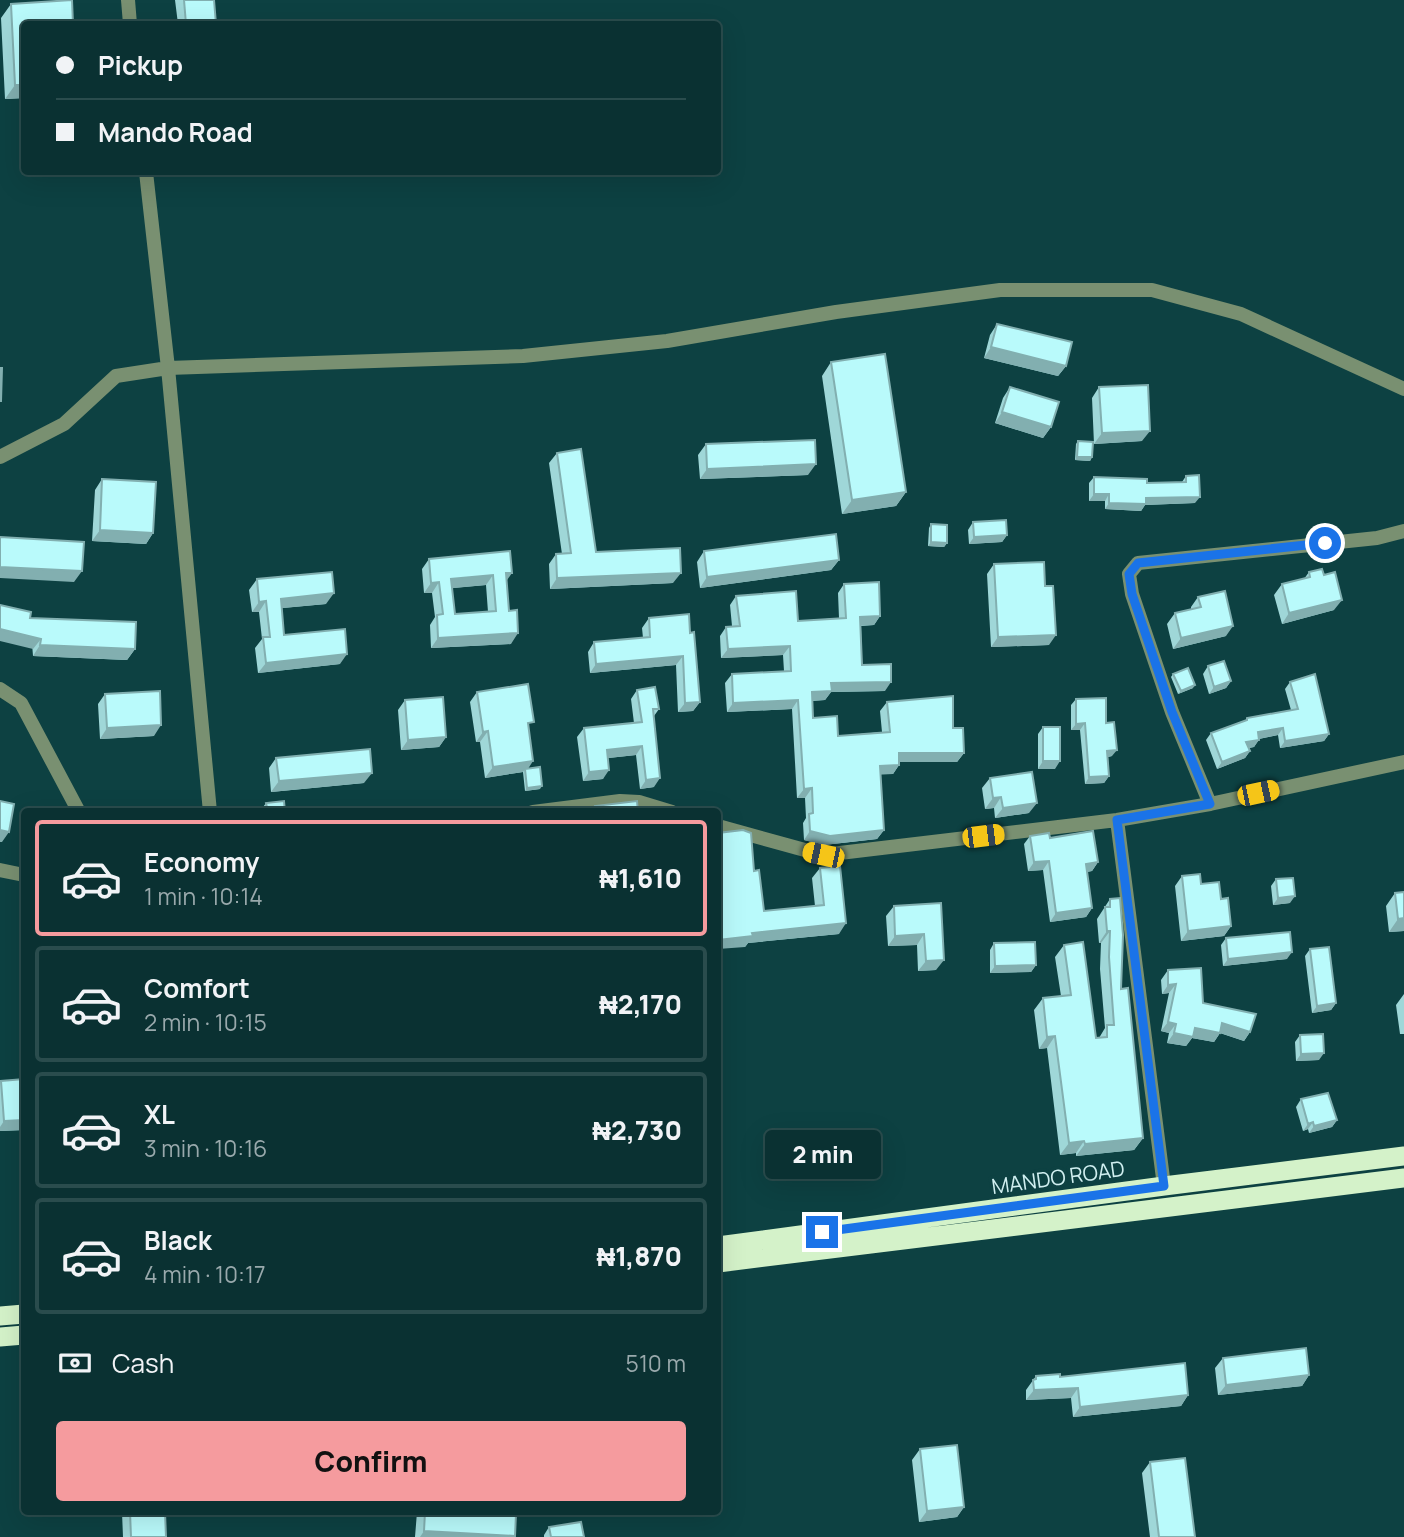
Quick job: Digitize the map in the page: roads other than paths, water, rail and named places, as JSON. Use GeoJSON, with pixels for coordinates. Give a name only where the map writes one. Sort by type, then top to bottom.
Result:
{"type":"FeatureCollection","features":[{"type":"Feature","properties":{"kind":"highway","name":"MANDO ROAD"},"geometry":{"type":"LineString","coordinates":[[721,1246],[1404,1156]]}},
{"type":"Feature","properties":{"kind":"highway","name":"MANDO ROAD"},"geometry":{"type":"LineString","coordinates":[[721,1263],[1404,1178]]}},
{"type":"Feature","properties":{"kind":"highway"},"geometry":{"type":"LineString","coordinates":[[0,1316],[21,1314]]}},
{"type":"Feature","properties":{"kind":"highway"},"geometry":{"type":"LineString","coordinates":[[0,1337],[21,1335]]}},
{"type":"Feature","properties":{"kind":"street"},"geometry":{"type":"LineString","coordinates":[[128,0],[130,21]]}},
{"type":"Feature","properties":{"kind":"street"},"geometry":{"type":"LineString","coordinates":[[146,175],[168,368],[210,808]]}},
{"type":"Feature","properties":{"kind":"street"},"geometry":{"type":"LineString","coordinates":[[0,457],[64,424],[116,376],[168,368],[523,356],[667,341],[836,312],[1000,290],[1152,290],[1241,314],[1404,389]]}},
{"type":"Feature","properties":{"kind":"street"},"geometry":{"type":"LineString","coordinates":[[1210,804],[1168,699],[1132,594],[1129,574],[1138,563],[1364,539],[1404,531]]}},
{"type":"Feature","properties":{"kind":"street"},"geometry":{"type":"LineString","coordinates":[[0,689],[21,703],[77,808]]}},
{"type":"Feature","properties":{"kind":"street"},"geometry":{"type":"LineString","coordinates":[[721,827],[823,855],[1117,820],[1210,804],[1404,762]]}},
{"type":"Feature","properties":{"kind":"street"},"geometry":{"type":"LineString","coordinates":[[562,808],[620,800],[659,808]]}},
{"type":"Feature","properties":{"kind":"street"},"geometry":{"type":"LineString","coordinates":[[1117,820],[1164,1186]]}},
{"type":"Feature","properties":{"kind":"street"},"geometry":{"type":"LineString","coordinates":[[0,870],[21,874]]}}]}
